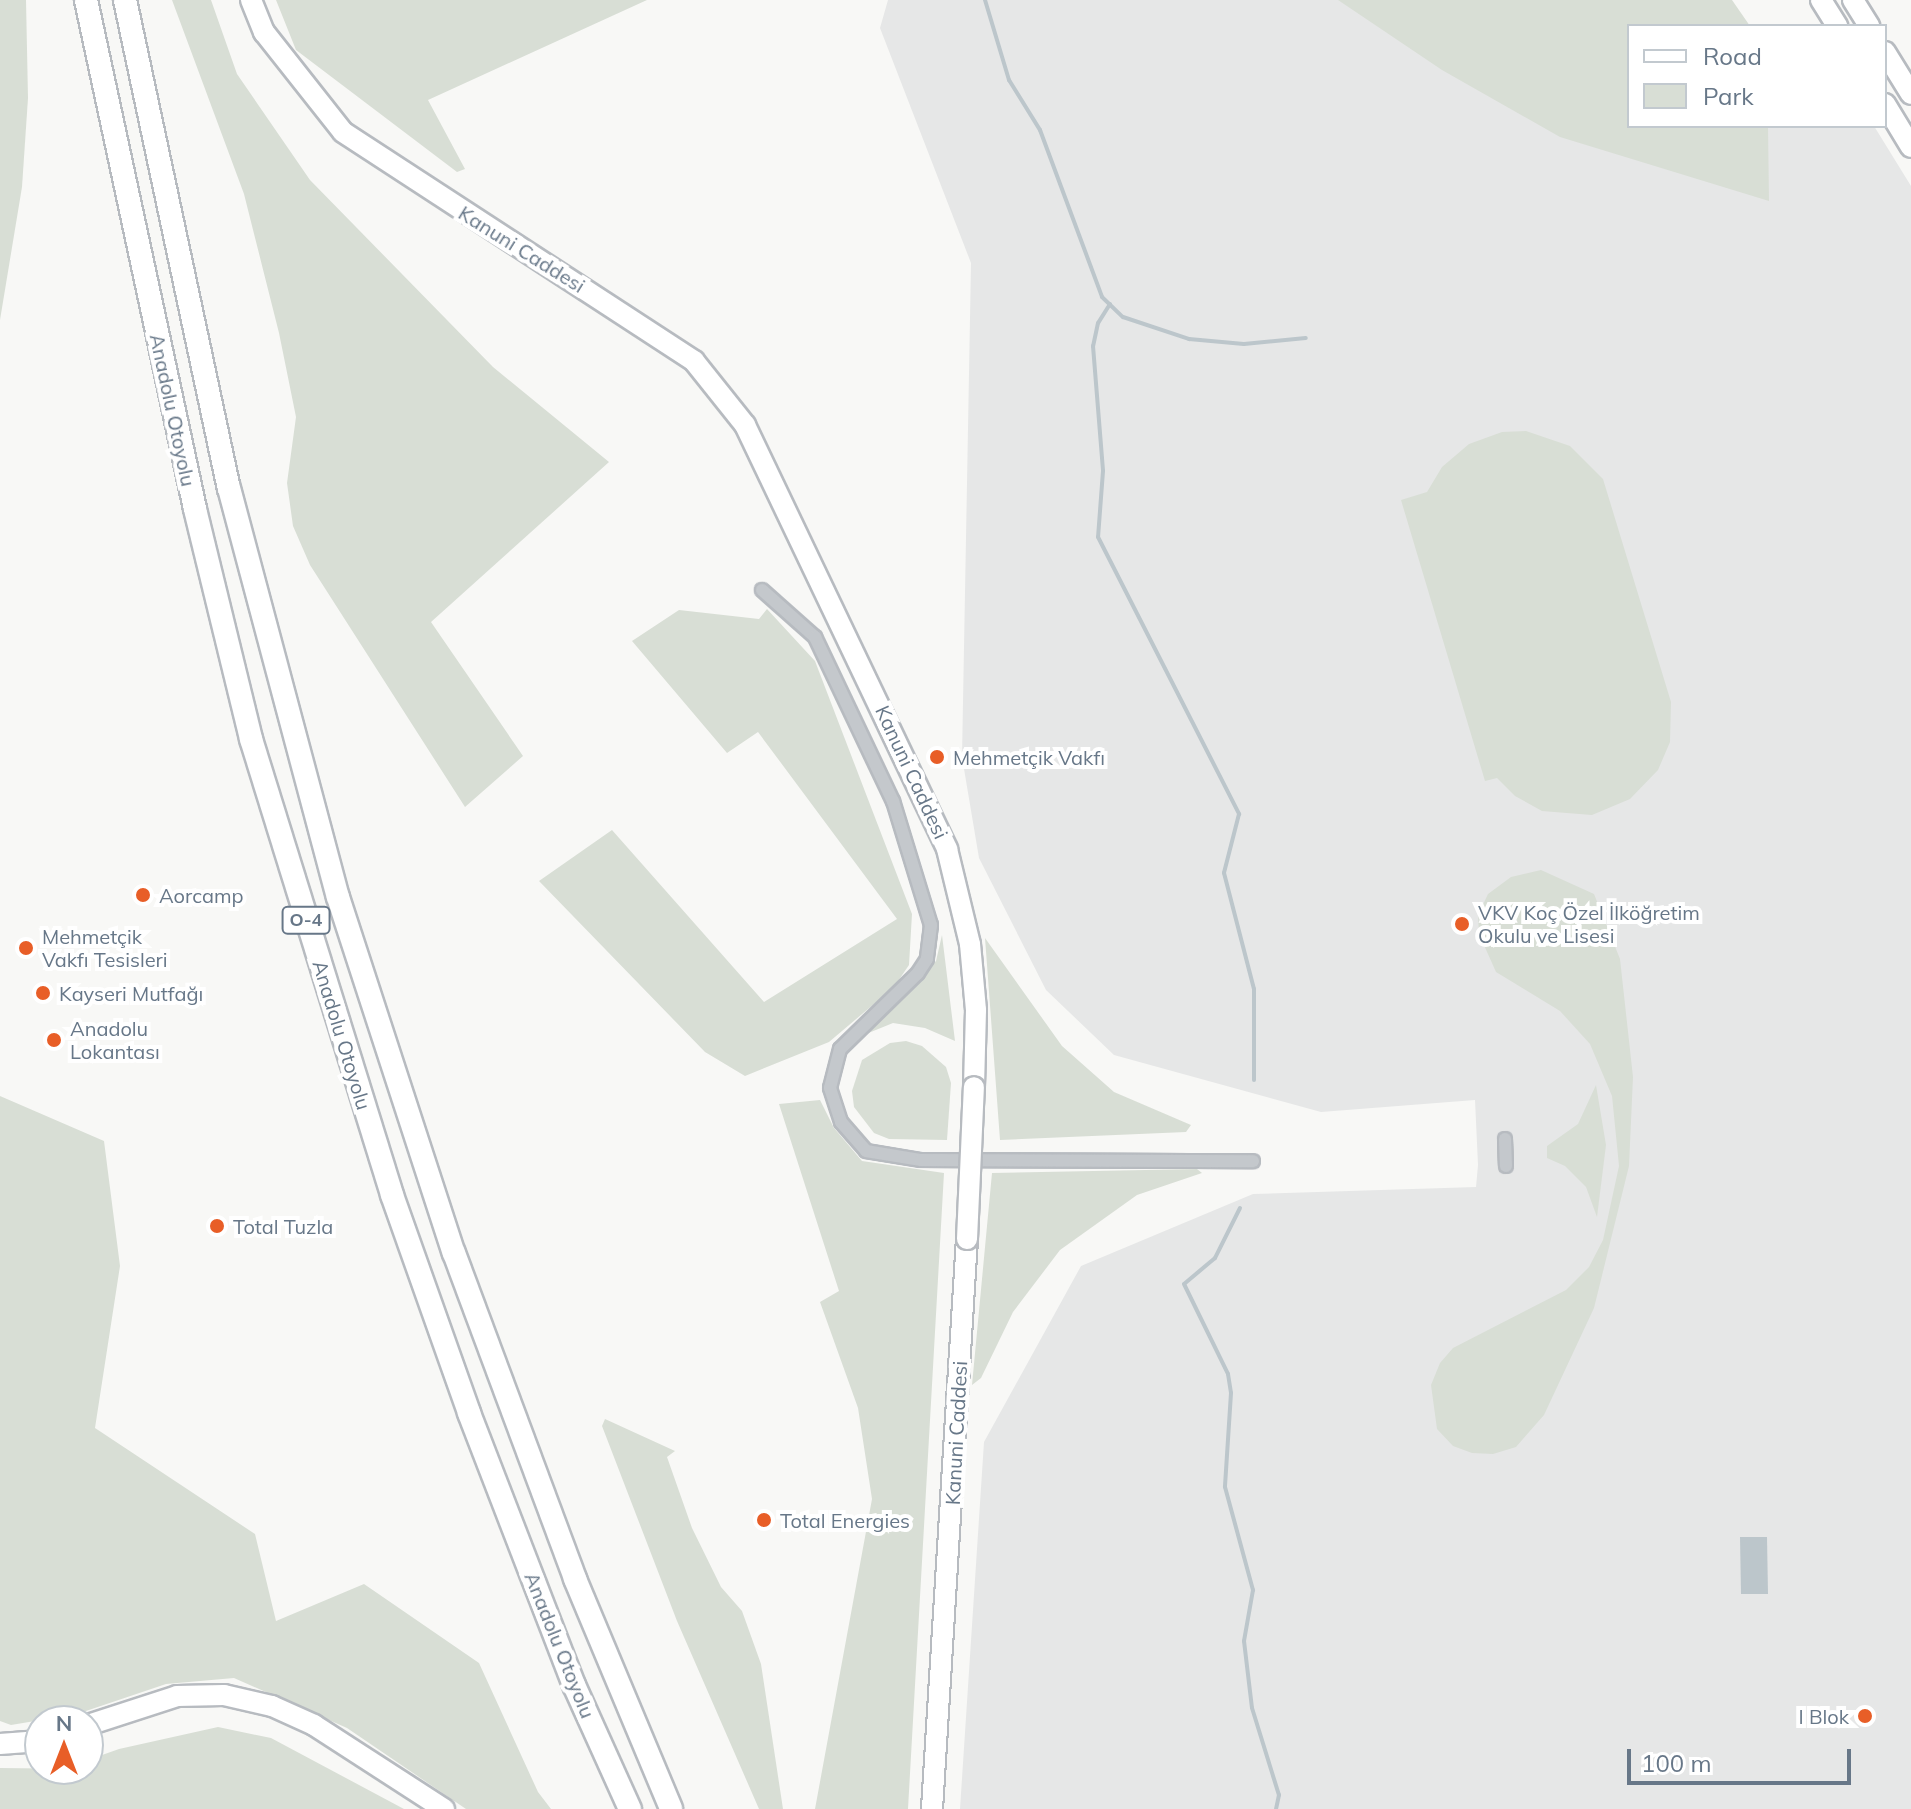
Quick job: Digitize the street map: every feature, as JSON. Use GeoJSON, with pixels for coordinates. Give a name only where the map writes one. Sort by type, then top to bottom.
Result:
{"type":"FeatureCollection","features":[{"type":"Feature","properties":{"kind":"highway","name":"Anadolu Otoyolu"},"geometry":{"type":"LineString","coordinates":[[86,0],[195,509],[251,739],[392,1195],[464,1399],[574,1685],[630,1809]]}},
{"type":"Feature","properties":{"kind":"highway","name":"Anadolu Otoyolu"},"geometry":{"type":"LineString","coordinates":[[125,0],[229,488],[338,897],[454,1253],[575,1579],[671,1809]]}},
{"type":"Feature","properties":{"kind":"main road","name":"Kanuni Caddesi"},"geometry":{"type":"LineString","coordinates":[[251,0],[264,32],[343,132],[694,361],[745,425],[947,849],[970,944],[976,1010],[967,1239],[932,1809]]}},
{"type":"Feature","properties":{"kind":"main road"},"geometry":{"type":"LineString","coordinates":[[1821,0],[1836,24]]}},
{"type":"Feature","properties":{"kind":"main road"},"geometry":{"type":"LineString","coordinates":[[1853,0],[1868,24]]}},
{"type":"Feature","properties":{"kind":"main road"},"geometry":{"type":"LineString","coordinates":[[1887,55],[1911,94]]}},
{"type":"Feature","properties":{"kind":"main road"},"geometry":{"type":"LineString","coordinates":[[1887,107],[1911,147]]}},
{"type":"Feature","properties":{"kind":"main road"},"geometry":{"type":"LineString","coordinates":[[104,1720],[177,1696],[224,1695],[272,1706],[314,1725],[444,1809]]}},
{"type":"Feature","properties":{"kind":"main road"},"geometry":{"type":"LineString","coordinates":[[0,1744],[24,1742]]}},
{"type":"Feature","properties":{"kind":"street"},"geometry":{"type":"LineString","coordinates":[[762,590],[815,637],[893,801],[931,925],[927,959],[918,973],[860,1026],[833,1067],[832,1105],[849,1132],[866,1151],[921,1160],[1253,1161]]}},
{"type":"Feature","properties":{"kind":"street"},"geometry":{"type":"LineString","coordinates":[[1505,1139],[1506,1166]]}},
{"type":"Feature","properties":{"kind":"shaded area","name":"VKV Koç Özel İlköğretim Okulu ve Lisesi"},"geometry":{"type":"Polygon","coordinates":[[[888,0],[1705,0],[1627,24],[1627,128],[1875,128],[1911,186],[1911,1809],[960,1809],[984,1442],[1081,1266],[1253,1194],[1476,1187],[1478,1165],[1475,1100],[1321,1112],[1114,1055],[1046,990],[979,858],[962,757],[971,263],[880,28],[888,0]]]}},
{"type":"Feature","properties":{"kind":"shaded area"},"geometry":{"type":"Polygon","coordinates":[[[1740,1537],[1767,1537],[1768,1594],[1741,1594],[1740,1537]]]}},
{"type":"Feature","properties":{"kind":"green space"},"geometry":{"type":"Polygon","coordinates":[[[0,0],[26,0],[28,98],[22,187],[0,320],[0,0]]]}},
{"type":"Feature","properties":{"kind":"green space"},"geometry":{"type":"Polygon","coordinates":[[[172,0],[211,0],[237,74],[310,180],[493,367],[609,462],[431,622],[523,756],[465,807],[310,565],[293,526],[287,483],[296,417],[279,333],[244,194],[172,0]]]}},
{"type":"Feature","properties":{"kind":"green space"},"geometry":{"type":"Polygon","coordinates":[[[276,0],[647,0],[428,100],[465,169],[457,172],[296,50],[276,0]]]}},
{"type":"Feature","properties":{"kind":"green space"},"geometry":{"type":"Polygon","coordinates":[[[1338,0],[1732,0],[1749,24],[1627,24],[1627,128],[1768,128],[1769,201],[1560,137],[1442,70],[1338,0]]]}},
{"type":"Feature","properties":{"kind":"green space"},"geometry":{"type":"Polygon","coordinates":[[[1526,431],[1570,446],[1603,479],[1671,702],[1670,742],[1658,770],[1630,799],[1592,815],[1542,811],[1515,796],[1497,778],[1485,781],[1401,500],[1427,492],[1442,467],[1469,444],[1502,432],[1526,431]]]}},
{"type":"Feature","properties":{"kind":"green space"},"geometry":{"type":"Polygon","coordinates":[[[767,609],[815,661],[912,914],[909,965],[894,987],[829,1042],[745,1076],[705,1052],[539,881],[612,830],[764,1002],[897,919],[758,732],[727,753],[632,641],[679,610],[759,619],[767,609]]]}},
{"type":"Feature","properties":{"kind":"green space"},"geometry":{"type":"Polygon","coordinates":[[[1541,870],[1594,894],[1620,959],[1633,1077],[1629,1166],[1594,1308],[1544,1415],[1516,1447],[1493,1454],[1472,1453],[1453,1446],[1437,1429],[1431,1385],[1440,1363],[1453,1348],[1566,1290],[1589,1267],[1603,1240],[1619,1166],[1612,1096],[1590,1044],[1560,1011],[1496,972],[1479,934],[1478,915],[1488,894],[1511,877],[1541,870]]]}},
{"type":"Feature","properties":{"kind":"green space"},"geometry":{"type":"Polygon","coordinates":[[[942,935],[955,1041],[925,1028],[893,1023],[866,1034],[936,961],[942,935]]]}},
{"type":"Feature","properties":{"kind":"green space"},"geometry":{"type":"Polygon","coordinates":[[[985,938],[1062,1046],[1114,1092],[1191,1125],[1186,1132],[1000,1140],[985,938]]]}},
{"type":"Feature","properties":{"kind":"green space"},"geometry":{"type":"Polygon","coordinates":[[[906,1041],[922,1046],[946,1067],[951,1083],[947,1140],[889,1139],[874,1133],[854,1107],[852,1091],[862,1060],[890,1043],[906,1041]]]}},
{"type":"Feature","properties":{"kind":"green space"},"geometry":{"type":"Polygon","coordinates":[[[1596,1085],[1606,1145],[1597,1217],[1586,1187],[1565,1166],[1547,1158],[1547,1146],[1578,1124],[1596,1085]]]}},
{"type":"Feature","properties":{"kind":"green space"},"geometry":{"type":"Polygon","coordinates":[[[0,1096],[104,1141],[120,1266],[95,1428],[255,1534],[276,1621],[364,1584],[479,1663],[538,1792],[551,1809],[466,1809],[347,1728],[234,1678],[166,1684],[104,1705],[24,1705],[24,1723],[11,1725],[0,1721],[0,1096]]]}},
{"type":"Feature","properties":{"kind":"green space"},"geometry":{"type":"Polygon","coordinates":[[[820,1100],[834,1128],[862,1161],[944,1173],[908,1809],[815,1809],[872,1499],[858,1408],[820,1302],[839,1291],[779,1104],[820,1100]]]}},
{"type":"Feature","properties":{"kind":"green space"},"geometry":{"type":"Polygon","coordinates":[[[1197,1169],[1202,1173],[1137,1195],[1060,1250],[1013,1312],[981,1378],[972,1385],[992,1173],[1197,1169]]]}},
{"type":"Feature","properties":{"kind":"green space"},"geometry":{"type":"Polygon","coordinates":[[[605,1419],[675,1451],[667,1457],[692,1528],[721,1587],[742,1611],[761,1664],[783,1809],[759,1809],[677,1621],[602,1426],[605,1419]]]}},
{"type":"Feature","properties":{"kind":"green space"},"geometry":{"type":"Polygon","coordinates":[[[218,1727],[271,1738],[404,1809],[0,1809],[0,1768],[24,1768],[24,1785],[104,1785],[104,1754],[218,1727]]]}},
{"type":"Feature","properties":{"kind":"waterway"},"geometry":{"type":"LineString","coordinates":[[985,0],[1009,80],[1040,130],[1102,297],[1123,317],[1189,339],[1244,344],[1306,338]]}},
{"type":"Feature","properties":{"kind":"waterway"},"geometry":{"type":"LineString","coordinates":[[1110,304],[1098,323],[1093,346],[1103,471],[1098,537],[1239,814],[1224,873],[1254,989],[1254,1080]]}},
{"type":"Feature","properties":{"kind":"waterway"},"geometry":{"type":"LineString","coordinates":[[1240,1208],[1215,1258],[1184,1284],[1228,1374],[1231,1393],[1225,1487],[1253,1590],[1244,1641],[1252,1708],[1279,1795],[1276,1809]]}},
{"type":"Feature","properties":{"kind":"place","name":"Mehmetçik Vakfı"},"geometry":{"type":"Point","coordinates":[937,757]}},
{"type":"Feature","properties":{"kind":"place","name":"Aorcamp"},"geometry":{"type":"Point","coordinates":[143,895]}},
{"type":"Feature","properties":{"kind":"place","name":"VKV Koç Özel İlköğretim Okulu ve Lisesi"},"geometry":{"type":"Point","coordinates":[1462,924]}},
{"type":"Feature","properties":{"kind":"place","name":"Mehmetçik Vakfı Tesisleri"},"geometry":{"type":"Point","coordinates":[26,948]}},
{"type":"Feature","properties":{"kind":"place","name":"Kayseri Mutfağı"},"geometry":{"type":"Point","coordinates":[43,993]}},
{"type":"Feature","properties":{"kind":"place","name":"Anadolu Lokantası"},"geometry":{"type":"Point","coordinates":[54,1040]}},
{"type":"Feature","properties":{"kind":"place","name":"Total Tuzla"},"geometry":{"type":"Point","coordinates":[217,1226]}},
{"type":"Feature","properties":{"kind":"place","name":"Total Energies"},"geometry":{"type":"Point","coordinates":[764,1520]}},
{"type":"Feature","properties":{"kind":"place","name":"I Blok"},"geometry":{"type":"Point","coordinates":[1865,1716]}}]}
